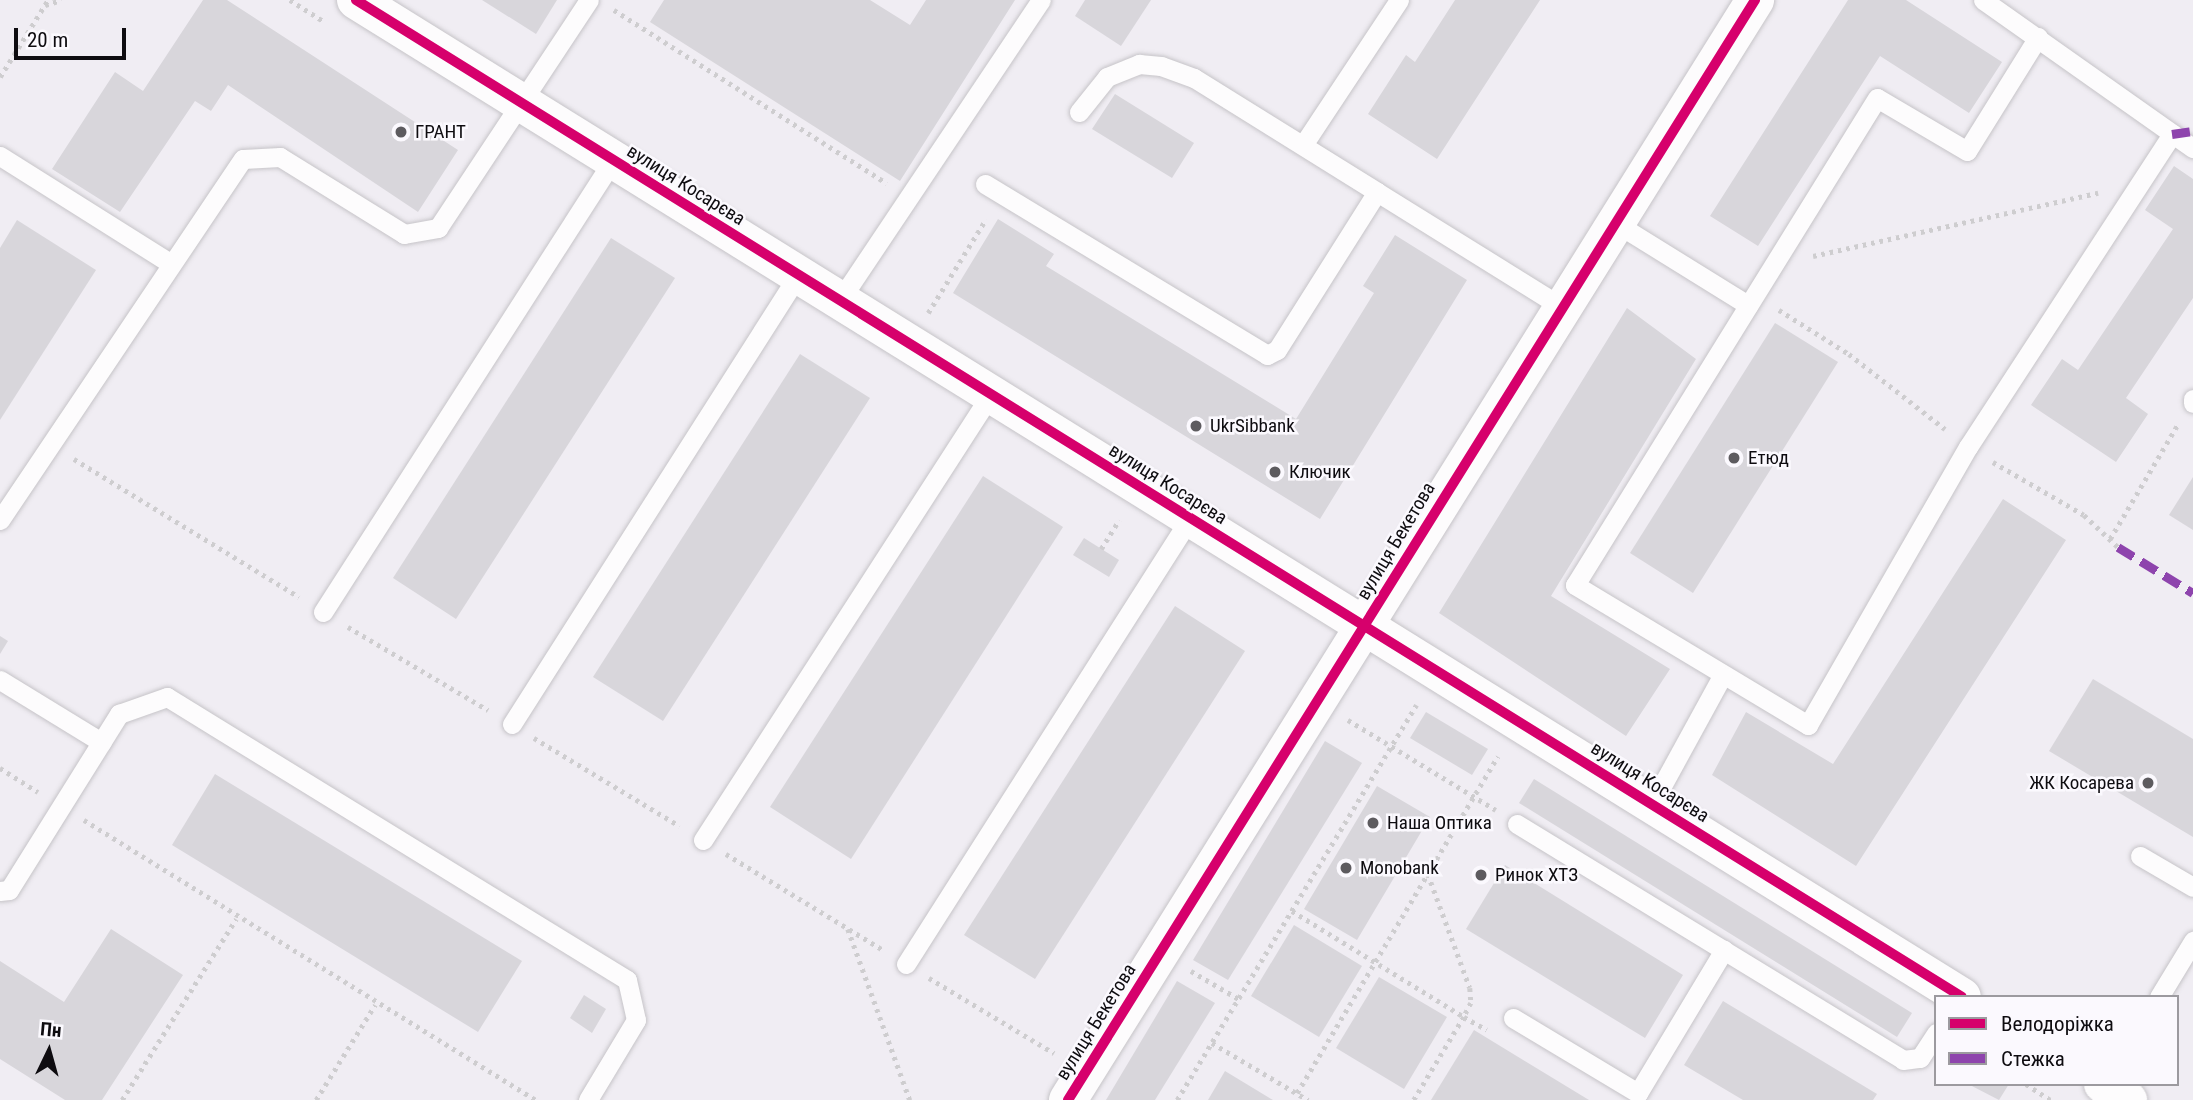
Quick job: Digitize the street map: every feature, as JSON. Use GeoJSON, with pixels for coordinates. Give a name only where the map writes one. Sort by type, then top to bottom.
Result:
{"type":"FeatureCollection","features":[{"type":"Feature","properties":{"kind":"street","name":"вулиця Косарєва"},"geometry":{"type":"LineString","coordinates":[[356,0],[1958,995]]}},
{"type":"Feature","properties":{"kind":"street","name":"вулиця Бекетова"},"geometry":{"type":"LineString","coordinates":[[1068,1100],[1560,306],[1755,0]]}},
{"type":"Feature","properties":{"kind":"lane"},"geometry":{"type":"LineString","coordinates":[[0,520],[170,263],[243,159],[280,157],[404,234],[438,228],[589,0]]}},
{"type":"Feature","properties":{"kind":"lane"},"geometry":{"type":"LineString","coordinates":[[840,300],[1041,0]]}},
{"type":"Feature","properties":{"kind":"lane"},"geometry":{"type":"LineString","coordinates":[[1303,145],[1399,0]]}},
{"type":"Feature","properties":{"kind":"lane"},"geometry":{"type":"LineString","coordinates":[[1990,2],[2193,148]]}},
{"type":"Feature","properties":{"kind":"lane"},"geometry":{"type":"LineString","coordinates":[[2038,37],[1967,151],[1877,98],[1575,585],[1722,676],[1808,725],[1968,447],[2172,134]]}},
{"type":"Feature","properties":{"kind":"lane"},"geometry":{"type":"LineString","coordinates":[[1079,112],[1107,77],[1139,64],[1161,66],[1194,78],[1560,306]]}},
{"type":"Feature","properties":{"kind":"lane"},"geometry":{"type":"LineString","coordinates":[[0,156],[170,263]]}},
{"type":"Feature","properties":{"kind":"lane"},"geometry":{"type":"LineString","coordinates":[[323,612],[613,160]]}},
{"type":"Feature","properties":{"kind":"lane"},"geometry":{"type":"LineString","coordinates":[[985,184],[1267,355],[1277,350],[1377,192]]}},
{"type":"Feature","properties":{"kind":"lane"},"geometry":{"type":"LineString","coordinates":[[1614,222],[1748,304]]}},
{"type":"Feature","properties":{"kind":"lane"},"geometry":{"type":"LineString","coordinates":[[512,724],[797,275]]}},
{"type":"Feature","properties":{"kind":"lane"},"geometry":{"type":"LineString","coordinates":[[703,840],[991,394]]}},
{"type":"Feature","properties":{"kind":"lane"},"geometry":{"type":"LineString","coordinates":[[906,964],[1190,518]]}},
{"type":"Feature","properties":{"kind":"lane"},"geometry":{"type":"LineString","coordinates":[[1652,804],[1722,676]]}},
{"type":"Feature","properties":{"kind":"lane"},"geometry":{"type":"LineString","coordinates":[[0,680],[101,742]]}},
{"type":"Feature","properties":{"kind":"lane"},"geometry":{"type":"LineString","coordinates":[[0,891],[9,890],[119,714],[167,697],[627,980],[636,1020],[588,1100]]}},
{"type":"Feature","properties":{"kind":"lane"},"geometry":{"type":"LineString","coordinates":[[1517,824],[1903,1060],[1920,1058],[1934,1035]]}},
{"type":"Feature","properties":{"kind":"lane"},"geometry":{"type":"LineString","coordinates":[[2140,856],[2193,887]]}},
{"type":"Feature","properties":{"kind":"lane"},"geometry":{"type":"LineString","coordinates":[[2160,995],[2193,941]]}},
{"type":"Feature","properties":{"kind":"lane"},"geometry":{"type":"LineString","coordinates":[[1513,1018],[1643,1097],[1724,950]]}},
{"type":"Feature","properties":{"kind":"path"},"geometry":{"type":"LineString","coordinates":[[0,77],[46,3],[61,0]]}},
{"type":"Feature","properties":{"kind":"path"},"geometry":{"type":"LineString","coordinates":[[610,7],[910,198]]}},
{"type":"Feature","properties":{"kind":"path"},"geometry":{"type":"LineString","coordinates":[[1773,264],[2139,184]]}},
{"type":"Feature","properties":{"kind":"path"},"geometry":{"type":"LineString","coordinates":[[926,316],[989,214]]}},
{"type":"Feature","properties":{"kind":"path"},"geometry":{"type":"LineString","coordinates":[[1748,304],[1776,308],[1849,354],[1968,447],[2084,515],[2118,547]]}},
{"type":"Feature","properties":{"kind":"path"},"geometry":{"type":"LineString","coordinates":[[2110,539],[2192,401]]}},
{"type":"Feature","properties":{"kind":"path"},"geometry":{"type":"LineString","coordinates":[[51,445],[1055,1053]]}},
{"type":"Feature","properties":{"kind":"path"},"geometry":{"type":"LineString","coordinates":[[1101,549],[1119,520]]}},
{"type":"Feature","properties":{"kind":"path"},"geometry":{"type":"LineString","coordinates":[[1177,1100],[1416,705]]}},
{"type":"Feature","properties":{"kind":"path"},"geometry":{"type":"LineString","coordinates":[[1339,715],[1517,824]]}},
{"type":"Feature","properties":{"kind":"path"},"geometry":{"type":"LineString","coordinates":[[1297,1093],[1499,756]]}},
{"type":"Feature","properties":{"kind":"path"},"geometry":{"type":"LineString","coordinates":[[0,768],[47,797]]}},
{"type":"Feature","properties":{"kind":"path"},"geometry":{"type":"LineString","coordinates":[[82,818],[536,1100]]}},
{"type":"Feature","properties":{"kind":"path"},"geometry":{"type":"LineString","coordinates":[[1414,1100],[1471,1003],[1470,988],[1427,874]]}},
{"type":"Feature","properties":{"kind":"path"},"geometry":{"type":"LineString","coordinates":[[1292,911],[1464,1017]]}},
{"type":"Feature","properties":{"kind":"path"},"geometry":{"type":"LineString","coordinates":[[122,1100],[236,919]]}},
{"type":"Feature","properties":{"kind":"path"},"geometry":{"type":"LineString","coordinates":[[848,928],[910,1100]]}},
{"type":"Feature","properties":{"kind":"path"},"geometry":{"type":"LineString","coordinates":[[1160,952],[1238,999]]}},
{"type":"Feature","properties":{"kind":"path"},"geometry":{"type":"LineString","coordinates":[[316,1100],[375,1005]]}},
{"type":"Feature","properties":{"kind":"path"},"geometry":{"type":"LineString","coordinates":[[1212,1043],[1308,1100]]}},
{"type":"Feature","properties":{"kind":"path"},"geometry":{"type":"LineString","coordinates":[[2029,1086],[2051,1100]]}},
{"type":"Feature","properties":{"kind":"building"},"geometry":{"type":"Polygon","coordinates":[[[203,0],[227,0],[458,150],[418,212],[228,85],[211,111],[195,101],[120,212],[52,169],[115,72],[143,91],[203,0]]]}},
{"type":"Feature","properties":{"kind":"building"},"geometry":{"type":"Polygon","coordinates":[[[482,0],[557,0],[536,34],[482,0]]]}},
{"type":"Feature","properties":{"kind":"building"},"geometry":{"type":"Polygon","coordinates":[[[664,0],[870,0],[910,25],[926,0],[1015,0],[900,181],[650,22],[664,0]]]}},
{"type":"Feature","properties":{"kind":"building"},"geometry":{"type":"Polygon","coordinates":[[[1085,0],[1151,0],[1121,46],[1075,16],[1085,0]]]}},
{"type":"Feature","properties":{"kind":"building"},"geometry":{"type":"Polygon","coordinates":[[[1455,0],[1540,0],[1437,159],[1368,114],[1406,55],[1415,62],[1455,0]]]}},
{"type":"Feature","properties":{"kind":"building"},"geometry":{"type":"Polygon","coordinates":[[[1848,0],[1906,0],[2002,62],[1969,113],[1880,56],[1758,246],[1710,216],[1848,0]]]}},
{"type":"Feature","properties":{"kind":"building"},"geometry":{"type":"Polygon","coordinates":[[[1115,94],[1194,143],[1172,178],[1092,129],[1115,94]]]}},
{"type":"Feature","properties":{"kind":"building"},"geometry":{"type":"Polygon","coordinates":[[[2174,166],[2193,179],[2193,298],[2126,398],[2148,414],[2116,462],[2031,405],[2062,359],[2078,370],[2173,229],[2145,210],[2174,166]]]}},
{"type":"Feature","properties":{"kind":"building"},"geometry":{"type":"Polygon","coordinates":[[[998,219],[1054,254],[1046,266],[1296,419],[1374,293],[1363,286],[1395,235],[1467,280],[1320,519],[953,293],[998,219]]]}},
{"type":"Feature","properties":{"kind":"building"},"geometry":{"type":"Polygon","coordinates":[[[17,220],[96,270],[0,420],[0,248],[17,220]]]}},
{"type":"Feature","properties":{"kind":"building"},"geometry":{"type":"Polygon","coordinates":[[[611,238],[675,278],[456,619],[393,578],[611,238]]]}},
{"type":"Feature","properties":{"kind":"building"},"geometry":{"type":"Polygon","coordinates":[[[1627,308],[1696,359],[1551,596],[1670,669],[1626,736],[1439,613],[1627,308]]]}},
{"type":"Feature","properties":{"kind":"building","name":"Етюд"},"geometry":{"type":"Polygon","coordinates":[[[1775,323],[1838,362],[1693,593],[1630,553],[1775,323]]]}},
{"type":"Feature","properties":{"kind":"building"},"geometry":{"type":"Polygon","coordinates":[[[800,354],[870,398],[663,721],[593,677],[800,354]]]}},
{"type":"Feature","properties":{"kind":"building"},"geometry":{"type":"Polygon","coordinates":[[[983,476],[1063,527],[851,859],[770,807],[983,476]]]}},
{"type":"Feature","properties":{"kind":"building"},"geometry":{"type":"Polygon","coordinates":[[[2193,477],[2193,530],[2169,515],[2193,477]]]}},
{"type":"Feature","properties":{"kind":"building"},"geometry":{"type":"Polygon","coordinates":[[[2003,499],[2066,540],[1856,866],[1712,775],[1746,712],[1833,764],[2003,499]]]}},
{"type":"Feature","properties":{"kind":"building"},"geometry":{"type":"Polygon","coordinates":[[[1084,538],[1119,560],[1109,577],[1073,555],[1084,538]]]}},
{"type":"Feature","properties":{"kind":"building"},"geometry":{"type":"Polygon","coordinates":[[[1175,606],[1245,651],[1035,979],[964,935],[1175,606]]]}},
{"type":"Feature","properties":{"kind":"building"},"geometry":{"type":"Polygon","coordinates":[[[0,636],[8,641],[0,654],[0,636]]]}},
{"type":"Feature","properties":{"kind":"building","name":"ЖК Косарева"},"geometry":{"type":"Polygon","coordinates":[[[2093,679],[2193,739],[2193,837],[2049,751],[2093,679]]]}},
{"type":"Feature","properties":{"kind":"building"},"geometry":{"type":"Polygon","coordinates":[[[1426,712],[1488,749],[1472,775],[1410,738],[1426,712]]]}},
{"type":"Feature","properties":{"kind":"building"},"geometry":{"type":"Polygon","coordinates":[[[1325,741],[1362,763],[1228,980],[1193,960],[1325,741]]]}},
{"type":"Feature","properties":{"kind":"building"},"geometry":{"type":"Polygon","coordinates":[[[215,774],[522,961],[478,1032],[172,845],[215,774]]]}},
{"type":"Feature","properties":{"kind":"building"},"geometry":{"type":"Polygon","coordinates":[[[1534,779],[1912,1013],[1897,1037],[1519,803],[1534,779]]]}},
{"type":"Feature","properties":{"kind":"building"},"geometry":{"type":"Polygon","coordinates":[[[1377,786],[1430,817],[1357,940],[1304,909],[1377,786]]]}},
{"type":"Feature","properties":{"kind":"building"},"geometry":{"type":"Polygon","coordinates":[[[1505,865],[1683,975],[1645,1038],[1466,929],[1505,865]]]}},
{"type":"Feature","properties":{"kind":"building"},"geometry":{"type":"Polygon","coordinates":[[[1294,925],[1362,966],[1319,1037],[1251,996],[1294,925]]]}},
{"type":"Feature","properties":{"kind":"building"},"geometry":{"type":"Polygon","coordinates":[[[111,929],[183,975],[102,1100],[65,1100],[0,1059],[0,961],[64,1002],[111,929]]]}},
{"type":"Feature","properties":{"kind":"building"},"geometry":{"type":"Polygon","coordinates":[[[1379,977],[1447,1017],[1404,1089],[1336,1048],[1379,977]]]}},
{"type":"Feature","properties":{"kind":"building"},"geometry":{"type":"Polygon","coordinates":[[[1177,981],[1215,1003],[1155,1100],[1106,1100],[1177,981]]]}},
{"type":"Feature","properties":{"kind":"building"},"geometry":{"type":"Polygon","coordinates":[[[584,995],[606,1009],[592,1033],[570,1018],[584,995]]]}},
{"type":"Feature","properties":{"kind":"building"},"geometry":{"type":"Polygon","coordinates":[[[1723,1001],[1877,1094],[1873,1100],[1743,1100],[1684,1065],[1723,1001]]]}},
{"type":"Feature","properties":{"kind":"building"},"geometry":{"type":"Polygon","coordinates":[[[1474,1030],[1589,1100],[1431,1100],[1474,1030]]]}},
{"type":"Feature","properties":{"kind":"building"},"geometry":{"type":"Polygon","coordinates":[[[1225,1071],[1273,1100],[1208,1100],[1225,1071]]]}},
{"type":"Feature","properties":{"kind":"building"},"geometry":{"type":"Polygon","coordinates":[[[1972,1086],[2008,1086],[1999,1100],[1972,1086]]]}},
{"type":"Feature","properties":{"kind":"marked path"},"geometry":{"type":"LineString","coordinates":[[2172,134],[2193,131]]}},
{"type":"Feature","properties":{"kind":"marked path"},"geometry":{"type":"LineString","coordinates":[[2118,547],[2193,593]]}},
{"type":"Feature","properties":{"kind":"cycle path"},"geometry":{"type":"LineString","coordinates":[[356,0],[1959,995]]}},
{"type":"Feature","properties":{"kind":"cycle path"},"geometry":{"type":"LineString","coordinates":[[1068,1100],[1755,0]]}},
{"type":"Feature","properties":{"kind":"place","name":"ГРАНТ"},"geometry":{"type":"Point","coordinates":[401,132]}},
{"type":"Feature","properties":{"kind":"place","name":"UkrSibbank"},"geometry":{"type":"Point","coordinates":[1196,426]}},
{"type":"Feature","properties":{"kind":"place","name":"Етюд"},"geometry":{"type":"Point","coordinates":[1734,458]}},
{"type":"Feature","properties":{"kind":"place","name":"Ключик"},"geometry":{"type":"Point","coordinates":[1275,472]}},
{"type":"Feature","properties":{"kind":"place","name":"ЖК Косарева"},"geometry":{"type":"Point","coordinates":[2148,783]}},
{"type":"Feature","properties":{"kind":"place","name":"Наша Оптика"},"geometry":{"type":"Point","coordinates":[1373,823]}},
{"type":"Feature","properties":{"kind":"place","name":"Monobank"},"geometry":{"type":"Point","coordinates":[1346,868]}},
{"type":"Feature","properties":{"kind":"place","name":"Ринок ХТЗ"},"geometry":{"type":"Point","coordinates":[1481,875]}}]}
